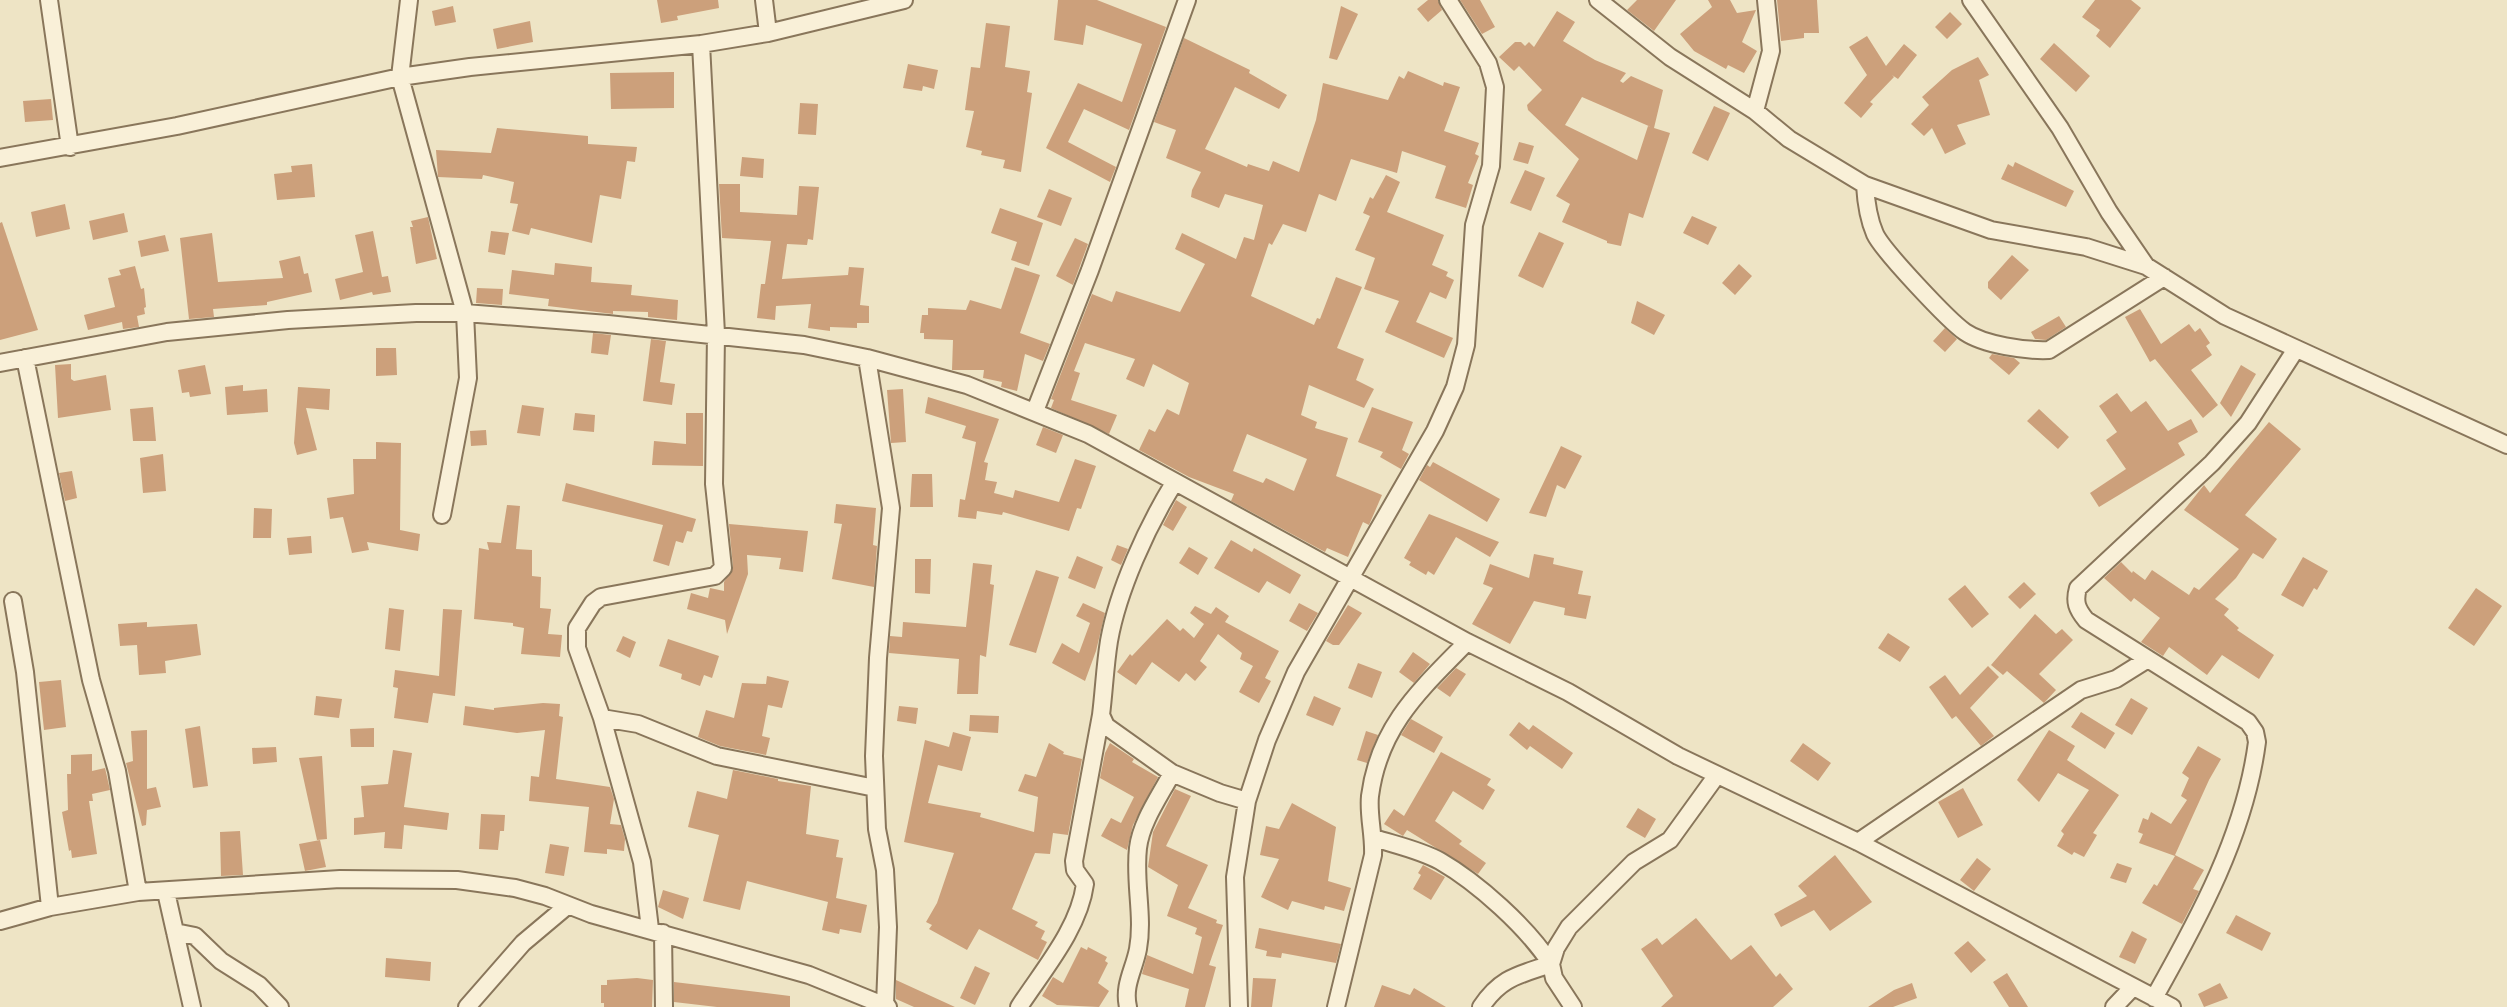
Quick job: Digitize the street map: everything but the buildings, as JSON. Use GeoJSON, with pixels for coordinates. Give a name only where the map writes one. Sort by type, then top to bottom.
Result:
{"type":"FeatureCollection","features":[{"type":"Feature","properties":{"kind":"street"},"geometry":{"type":"LineString","coordinates":[[49,0],[69,147]]}},
{"type":"Feature","properties":{"kind":"street"},"geometry":{"type":"LineString","coordinates":[[409,0],[400,77],[465,313],[468,378],[442,515]]}},
{"type":"Feature","properties":{"kind":"street"},"geometry":{"type":"LineString","coordinates":[[764,0],[768,33]]}},
{"type":"Feature","properties":{"kind":"street"},"geometry":{"type":"LineString","coordinates":[[0,158],[224,117],[400,77],[470,66],[701,44],[768,33],[904,0]]}},
{"type":"Feature","properties":{"kind":"street"},"geometry":{"type":"LineString","coordinates":[[1035,411],[1090,270],[1187,0]]}},
{"type":"Feature","properties":{"kind":"street"},"geometry":{"type":"LineString","coordinates":[[1598,0],[1670,57],[1755,111],[1789,139],[1865,185],[1991,231],[2086,247],[2146,266],[2225,316],[2507,445]]}},
{"type":"Feature","properties":{"kind":"street"},"geometry":{"type":"LineString","coordinates":[[1755,111],[1772,51],[1766,0]]}},
{"type":"Feature","properties":{"kind":"street"},"geometry":{"type":"LineString","coordinates":[[1971,0],[2060,128],[2109,212],[2146,266]]}},
{"type":"Feature","properties":{"kind":"street"},"geometry":{"type":"LineString","coordinates":[[1239,1007],[1234,886],[1246,801],[1281,702],[1442,416],[1455,387],[1466,345],[1474,225],[1491,166],[1496,87],[1488,63],[1468,35],[1453,1]]}},
{"type":"Feature","properties":{"kind":"street"},"geometry":{"type":"LineString","coordinates":[[664,1007],[656,931],[642,862],[602,718],[576,637],[581,618],[593,603],[610,594],[716,576],[723,568],[714,484],[716,334],[701,44]]}},
{"type":"Feature","properties":{"kind":"street"},"geometry":{"type":"LineString","coordinates":[[1865,185],[1867,210],[1876,235],[1892,256],[1965,332],[1987,340],[2027,351],[2049,350],[2164,277]]}},
{"type":"Feature","properties":{"kind":"street"},"geometry":{"type":"LineString","coordinates":[[0,363],[167,332],[416,312],[465,313],[716,334],[804,345],[867,358],[967,386],[1035,411],[1088,434],[1467,642],[1568,692],[1716,775],[1858,842],[2172,1007]]}},
{"type":"Feature","properties":{"kind":"street"},"geometry":{"type":"LineString","coordinates":[[2154,998],[2200,915],[2222,867],[2243,803],[2257,742],[2255,732],[2248,722],[2086,621],[2078,611],[2075,600],[2078,588],[2212,463],[2248,423],[2296,349]]}},
{"type":"Feature","properties":{"kind":"street"},"geometry":{"type":"LineString","coordinates":[[25,358],[91,680],[117,771],[138,892]]}},
{"type":"Feature","properties":{"kind":"street"},"geometry":{"type":"LineString","coordinates":[[0,921],[50,907],[138,892],[340,879],[457,880],[515,888],[567,906],[809,975],[886,1006],[888,927],[885,870],[877,829],[874,756],[878,658],[891,508],[867,358]]}},
{"type":"Feature","properties":{"kind":"street"},"geometry":{"type":"LineString","coordinates":[[1019,1007],[1068,932],[1084,892],[1085,884],[1075,870],[1074,861],[1101,715],[1110,640],[1152,518],[1174,483]]}},
{"type":"Feature","properties":{"kind":"street"},"geometry":{"type":"LineString","coordinates":[[13,602],[25,672],[50,907]]}},
{"type":"Feature","properties":{"kind":"street"},"geometry":{"type":"LineString","coordinates":[[1336,1007],[1370,867],[1374,838],[1370,798],[1379,757],[1407,704],[1467,642]]}},
{"type":"Feature","properties":{"kind":"street"},"geometry":{"type":"LineString","coordinates":[[1858,842],[2081,690],[2116,679],[2148,659]]}},
{"type":"Feature","properties":{"kind":"street"},"geometry":{"type":"LineString","coordinates":[[1101,715],[1106,726],[1172,773],[1246,801]]}},
{"type":"Feature","properties":{"kind":"street"},"geometry":{"type":"LineString","coordinates":[[602,718],[638,724],[717,756],[875,788]]}},
{"type":"Feature","properties":{"kind":"street"},"geometry":{"type":"LineString","coordinates":[[1128,1007],[1127,981],[1137,951],[1140,928],[1138,847],[1142,831],[1172,773]]}},
{"type":"Feature","properties":{"kind":"street"},"geometry":{"type":"LineString","coordinates":[[1551,964],[1556,948],[1569,927],[1634,862],[1670,840],[1716,775]]}},
{"type":"Feature","properties":{"kind":"street"},"geometry":{"type":"LineString","coordinates":[[1374,838],[1439,861],[1462,876],[1524,928],[1551,964],[1554,978],[1573,1007]]}},
{"type":"Feature","properties":{"kind":"street"},"geometry":{"type":"LineString","coordinates":[[166,891],[192,1007]]}},
{"type":"Feature","properties":{"kind":"street"},"geometry":{"type":"LineString","coordinates":[[467,1007],[523,943],[567,906]]}},
{"type":"Feature","properties":{"kind":"street"},"geometry":{"type":"LineString","coordinates":[[175,932],[195,936],[221,961],[259,985],[280,1007]]}},
{"type":"Feature","properties":{"kind":"street"},"geometry":{"type":"LineString","coordinates":[[1481,1007],[1492,990],[1508,980],[1551,964]]}},
{"type":"Feature","properties":{"kind":"street"},"geometry":{"type":"LineString","coordinates":[[2114,1007],[2133,987]]}}]}
